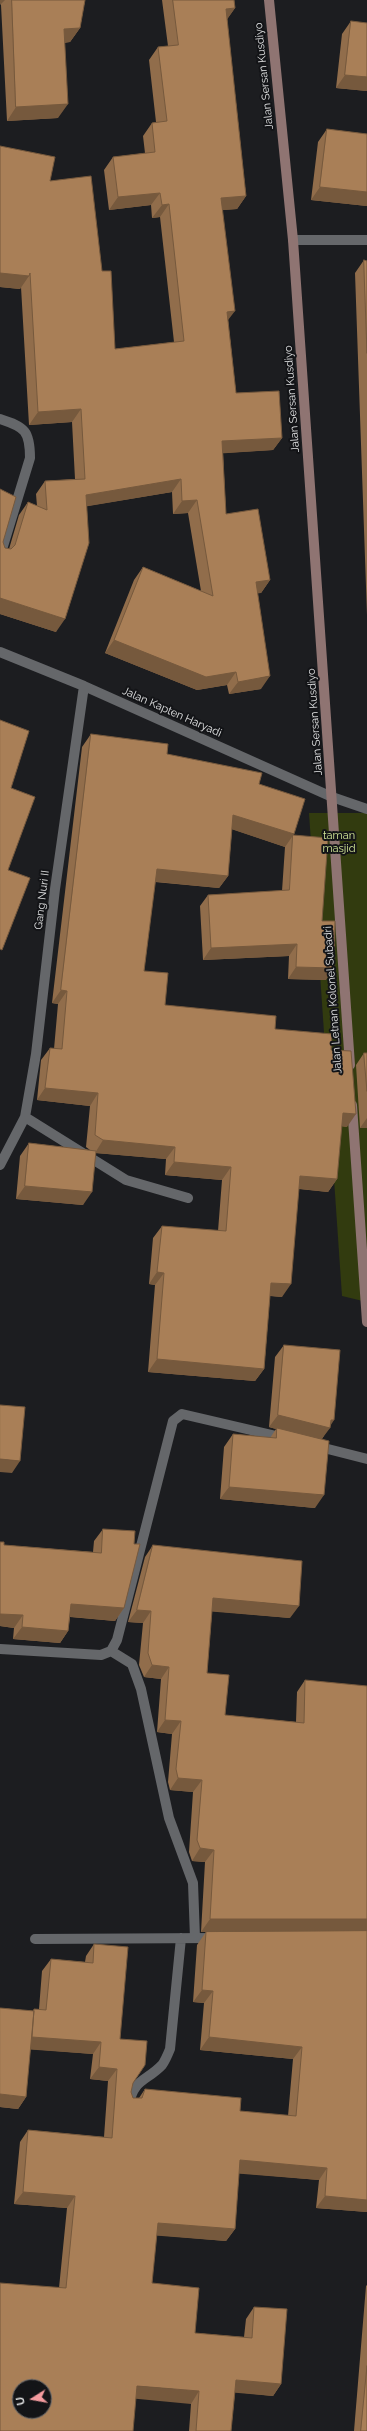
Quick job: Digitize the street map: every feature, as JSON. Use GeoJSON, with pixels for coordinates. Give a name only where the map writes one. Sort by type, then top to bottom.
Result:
{"type":"FeatureCollection","features":[{"type":"Feature","properties":{"kind":"main road","name":"Jalan Sersan Kusdiyo"},"geometry":{"type":"LineString","coordinates":[[268,0],[293,240],[332,797]]}},
{"type":"Feature","properties":{"kind":"main road","name":"Jalan Letnan Kolonel Subadri"},"geometry":{"type":"LineString","coordinates":[[332,797],[350,1074]]}},
{"type":"Feature","properties":{"kind":"main road"},"geometry":{"type":"LineString","coordinates":[[352,1098],[367,1322]]}},
{"type":"Feature","properties":{"kind":"street"},"geometry":{"type":"LineString","coordinates":[[293,240],[367,240]]}},
{"type":"Feature","properties":{"kind":"street"},"geometry":{"type":"LineString","coordinates":[[0,420],[20,426],[28,435],[30,452],[0,556]]}},
{"type":"Feature","properties":{"kind":"street","name":"Jalan Kapten Haryadi"},"geometry":{"type":"LineString","coordinates":[[0,652],[84,686],[332,797],[367,809]]}},
{"type":"Feature","properties":{"kind":"street","name":"Gang Nuri II"},"geometry":{"type":"LineString","coordinates":[[0,1165],[25,1117],[36,1054],[55,889],[84,686]]}},
{"type":"Feature","properties":{"kind":"street"},"geometry":{"type":"LineString","coordinates":[[25,1117],[126,1180],[188,1198]]}},
{"type":"Feature","properties":{"kind":"street"},"geometry":{"type":"LineString","coordinates":[[0,1649],[101,1655],[111,1651],[116,1640],[173,1421],[182,1414],[196,1415],[293,1440]]}},
{"type":"Feature","properties":{"kind":"street"},"geometry":{"type":"LineString","coordinates":[[308,1444],[367,1459]]}},
{"type":"Feature","properties":{"kind":"street"},"geometry":{"type":"LineString","coordinates":[[111,1651],[132,1664],[141,1689],[169,1818],[193,1883],[195,1938]]}},
{"type":"Feature","properties":{"kind":"street"},"geometry":{"type":"LineString","coordinates":[[129,2105],[131,2094],[136,2084],[162,2065],[170,2049],[181,1938]]}},
{"type":"Feature","properties":{"kind":"street"},"geometry":{"type":"LineString","coordinates":[[35,1939],[226,1938]]}},
{"type":"Feature","properties":{"kind":"green space","name":"taman masjid"},"geometry":{"type":"Polygon","coordinates":[[[309,813],[367,813],[367,1302],[342,1296],[309,813]]]}},
{"type":"Feature","properties":{"kind":"building"},"geometry":{"type":"Polygon","coordinates":[[[12,0],[85,0],[80,28],[64,29],[68,104],[16,107],[12,0]]]}},
{"type":"Feature","properties":{"kind":"building"},"geometry":{"type":"Polygon","coordinates":[[[173,0],[234,0],[235,8],[226,9],[246,196],[221,198],[235,311],[227,312],[236,393],[279,391],[282,438],[222,441],[226,514],[258,509],[270,580],[256,582],[270,676],[238,682],[236,672],[206,677],[114,640],[143,567],[213,596],[197,500],[182,501],[181,479],[86,495],[89,543],[65,619],[0,598],[0,489],[16,497],[3,542],[5,548],[11,549],[15,545],[28,502],[47,510],[45,481],[85,479],[81,409],[38,412],[30,273],[29,276],[0,273],[0,146],[55,157],[50,181],[91,176],[102,271],[111,271],[115,349],[184,341],[169,204],[162,205],[160,193],[118,197],[113,157],[155,152],[152,123],[167,121],[158,47],[178,45],[173,0]]]}},
{"type":"Feature","properties":{"kind":"building"},"geometry":{"type":"Polygon","coordinates":[[[351,21],[367,23],[367,77],[345,75],[351,21]]]}},
{"type":"Feature","properties":{"kind":"building"},"geometry":{"type":"Polygon","coordinates":[[[327,129],[367,134],[367,192],[320,187],[327,129]]]}},
{"type":"Feature","properties":{"kind":"building"},"geometry":{"type":"Polygon","coordinates":[[[364,260],[367,261],[367,353],[364,260]]]}},
{"type":"Feature","properties":{"kind":"building"},"geometry":{"type":"Polygon","coordinates":[[[0,720],[29,731],[11,788],[35,797],[8,870],[30,878],[2,950],[0,949],[0,720]]]}},
{"type":"Feature","properties":{"kind":"building"},"geometry":{"type":"Polygon","coordinates":[[[91,734],[168,744],[167,754],[262,773],[259,784],[305,799],[294,834],[233,815],[228,876],[157,869],[144,971],[168,973],[165,1005],[276,1016],[275,1029],[332,1034],[331,1050],[351,1051],[356,1114],[343,1113],[337,1179],[300,1176],[291,1284],[271,1283],[264,1369],[157,1359],[164,1273],[157,1272],[162,1226],[226,1231],[231,1167],[174,1162],[175,1147],[103,1140],[95,1135],[98,1093],[45,1088],[50,1048],[62,1049],[67,991],[61,990],[91,734]]]}},
{"type":"Feature","properties":{"kind":"building"},"geometry":{"type":"Polygon","coordinates":[[[293,835],[328,838],[322,921],[335,921],[334,968],[296,967],[297,944],[211,948],[208,895],[289,890],[293,835]]]}},
{"type":"Feature","properties":{"kind":"building"},"geometry":{"type":"Polygon","coordinates":[[[364,1053],[367,1053],[367,1091],[364,1053]]]}},
{"type":"Feature","properties":{"kind":"building"},"geometry":{"type":"Polygon","coordinates":[[[29,1143],[96,1151],[92,1192],[25,1186],[29,1143]]]}},
{"type":"Feature","properties":{"kind":"building"},"geometry":{"type":"Polygon","coordinates":[[[284,1345],[340,1350],[334,1420],[331,1420],[330,1428],[278,1415],[284,1345]]]}},
{"type":"Feature","properties":{"kind":"building"},"geometry":{"type":"Polygon","coordinates":[[[0,1405],[25,1407],[20,1461],[0,1459],[0,1405]]]}},
{"type":"Feature","properties":{"kind":"building"},"geometry":{"type":"Polygon","coordinates":[[[277,1428],[329,1441],[324,1495],[229,1487],[233,1434],[276,1438],[277,1428]]]}},
{"type":"Feature","properties":{"kind":"building"},"geometry":{"type":"Polygon","coordinates":[[[103,1529],[135,1531],[134,1544],[140,1544],[124,1608],[71,1604],[68,1631],[22,1627],[23,1615],[0,1614],[0,1542],[4,1542],[4,1545],[101,1553],[103,1529]]]}},
{"type":"Feature","properties":{"kind":"building"},"geometry":{"type":"Polygon","coordinates":[[[153,1545],[302,1561],[299,1606],[213,1598],[207,1673],[229,1675],[225,1715],[304,1723],[305,1680],[367,1686],[367,1919],[210,1919],[214,1850],[200,1848],[197,1840],[202,1780],[178,1778],[176,1769],[181,1721],[165,1720],[169,1667],[152,1665],[148,1653],[151,1611],[137,1610],[153,1545]]]}},
{"type":"Feature","properties":{"kind":"building"},"geometry":{"type":"Polygon","coordinates":[[[367,1931],[367,2200],[325,2196],[327,2168],[240,2160],[235,2229],[158,2223],[152,2283],[199,2288],[195,2333],[252,2338],[254,2307],[287,2309],[281,2384],[236,2380],[231,2431],[196,2431],[199,2391],[137,2386],[133,2431],[0,2431],[0,2283],[66,2288],[75,2196],[23,2192],[28,2130],[112,2138],[117,2069],[99,2067],[101,2042],[32,2037],[34,2009],[46,2010],[51,1959],[93,1963],[94,1944],[128,1947],[120,2039],[147,2041],[145,2065],[133,2083],[131,2092],[133,2098],[142,2098],[145,2089],[241,2098],[240,2111],[296,2116],[302,2047],[209,2037],[213,1991],[202,1990],[206,1932],[367,1931]]]}},
{"type":"Feature","properties":{"kind":"building"},"geometry":{"type":"Polygon","coordinates":[[[0,2008],[34,2011],[26,2097],[0,2094],[0,2008]]]}},
{"type":"Feature","properties":{"kind":"building"},"geometry":{"type":"Polygon","coordinates":[[[367,2366],[367,2431],[361,2431],[367,2366]]]}}]}
